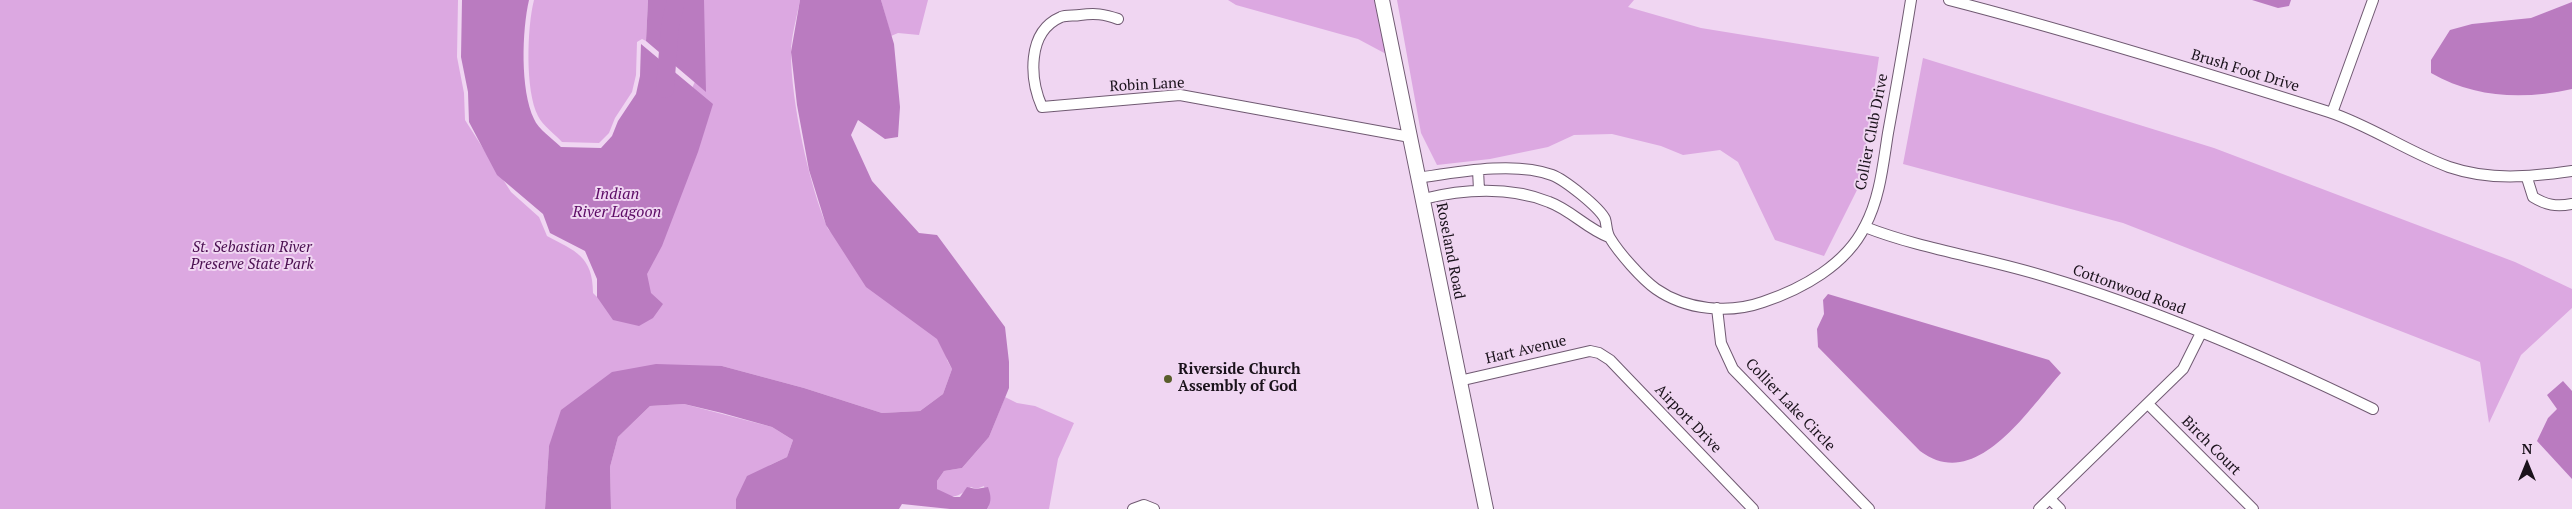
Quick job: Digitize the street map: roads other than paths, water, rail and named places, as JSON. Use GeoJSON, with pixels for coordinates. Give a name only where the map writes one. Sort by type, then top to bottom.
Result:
{"type":"FeatureCollection","features":[{"type":"Feature","properties":{"kind":"main road","name":"Roseland Road"},"geometry":{"type":"LineString","coordinates":[[1382,0],[1486,509]]}},
{"type":"Feature","properties":{"kind":"street","name":"Collier Club Drive"},"geometry":{"type":"LineString","coordinates":[[1418,178],[1478,170],[1520,169],[1553,175],[1579,194],[1604,218],[1609,237],[1654,288],[1674,300],[1691,306],[1717,308],[1752,306],[1792,293],[1825,271],[1849,248],[1865,227],[1878,189],[1911,0]]}},
{"type":"Feature","properties":{"kind":"street","name":"Brush Foot Drive"},"geometry":{"type":"LineString","coordinates":[[1949,0],[2221,78],[2332,113],[2450,167],[2487,176],[2527,178],[2572,171]]}},
{"type":"Feature","properties":{"kind":"street"},"geometry":{"type":"LineString","coordinates":[[2332,113],[2373,0]]}},
{"type":"Feature","properties":{"kind":"street","name":"Robin Lane"},"geometry":{"type":"LineString","coordinates":[[1118,19],[1104,13],[1061,18],[1044,31],[1034,51],[1035,92],[1042,107],[1180,95],[1410,137]]}},
{"type":"Feature","properties":{"kind":"street"},"geometry":{"type":"LineString","coordinates":[[1478,170],[1479,190]]}},
{"type":"Feature","properties":{"kind":"street"},"geometry":{"type":"LineString","coordinates":[[2527,178],[2532,197],[2544,204],[2559,207],[2572,204]]}},
{"type":"Feature","properties":{"kind":"street","name":"Collier Club Drive"},"geometry":{"type":"LineString","coordinates":[[1423,198],[1450,192],[1479,190],[1525,195],[1550,202],[1594,232],[1609,237]]}},
{"type":"Feature","properties":{"kind":"street","name":"Cottonwood Road"},"geometry":{"type":"LineString","coordinates":[[1865,227],[1899,240],[2046,276],[2126,303],[2245,349],[2373,409]]}},
{"type":"Feature","properties":{"kind":"street","name":"Collier Lake Circle"},"geometry":{"type":"LineString","coordinates":[[1717,308],[1721,343],[1733,369],[1868,509]]}},
{"type":"Feature","properties":{"kind":"street"},"geometry":{"type":"LineString","coordinates":[[2039,509],[2051,500],[2183,369],[2201,333]]}},
{"type":"Feature","properties":{"kind":"street","name":"Hart Avenue"},"geometry":{"type":"LineString","coordinates":[[1459,381],[1590,351],[1599,353]]}},
{"type":"Feature","properties":{"kind":"street","name":"Airport Drive"},"geometry":{"type":"LineString","coordinates":[[1599,353],[1610,360],[1754,509]]}},
{"type":"Feature","properties":{"kind":"street","name":"Birch Court"},"geometry":{"type":"LineString","coordinates":[[2148,404],[2254,509]]}},
{"type":"Feature","properties":{"kind":"street"},"geometry":{"type":"LineString","coordinates":[[2051,500],[2060,509]]}},
{"type":"Feature","properties":{"kind":"street"},"geometry":{"type":"LineString","coordinates":[[1132,509],[1144,505],[1154,509]]}},
{"type":"Feature","properties":{"kind":"water","name":"Indian River Lagoon"},"geometry":{"type":"Polygon","coordinates":[[[462,0],[529,0],[525,27],[524,77],[529,107],[536,123],[561,147],[601,148],[612,136],[618,121],[636,94],[640,76],[641,44],[713,104],[698,152],[662,246],[647,274],[651,293],[663,304],[653,318],[639,326],[613,320],[597,297],[597,279],[585,251],[550,233],[543,214],[497,175],[469,122],[468,92],[461,57],[462,0]]]}},
{"type":"Feature","properties":{"kind":"water"},"geometry":{"type":"Polygon","coordinates":[[[648,0],[704,0],[706,92],[646,41],[648,0]]]}},
{"type":"Feature","properties":{"kind":"water"},"geometry":{"type":"Polygon","coordinates":[[[800,0],[881,0],[894,44],[900,107],[898,137],[885,139],[858,120],[851,135],[872,181],[919,233],[937,235],[1005,327],[1009,362],[1009,388],[989,437],[962,468],[944,471],[937,481],[937,489],[954,497],[960,497],[967,487],[976,489],[988,487],[991,498],[989,506],[987,509],[950,509],[902,504],[899,509],[736,509],[736,499],[747,476],[787,457],[793,440],[772,427],[684,404],[650,406],[618,437],[610,467],[611,509],[545,509],[549,446],[561,410],[612,372],[656,364],[722,366],[804,388],[882,413],[920,411],[943,394],[952,369],[937,339],[866,287],[826,225],[809,170],[797,105],[791,52],[800,0]]]}},
{"type":"Feature","properties":{"kind":"water"},"geometry":{"type":"Polygon","coordinates":[[[2252,0],[2291,0],[2289,6],[2278,8],[2252,0]]]}},
{"type":"Feature","properties":{"kind":"water"},"geometry":{"type":"Polygon","coordinates":[[[2572,2],[2572,89],[2535,95],[2482,92],[2465,88],[2431,73],[2431,60],[2450,30],[2472,24],[2531,18],[2572,2]]]}},
{"type":"Feature","properties":{"kind":"water"},"geometry":{"type":"Polygon","coordinates":[[[1828,294],[2049,360],[2061,373],[1999,442],[1980,455],[1961,462],[1941,461],[1920,451],[1818,347],[1817,329],[1824,314],[1823,300],[1828,294]]]}},
{"type":"Feature","properties":{"kind":"water"},"geometry":{"type":"Polygon","coordinates":[[[2563,381],[2572,391],[2572,479],[2537,441],[2548,418],[2557,409],[2547,395],[2563,381]]]}},
{"type":"Feature","properties":{"kind":"waterway"},"geometry":{"type":"LineString","coordinates":[[665,89],[670,26],[676,0]]}},
{"type":"Feature","properties":{"kind":"place","name":"Riverside Church Assembly of God"},"geometry":{"type":"Point","coordinates":[1168,379]}},
{"type":"Feature","properties":{"kind":"park label","name":"St. Sebastian River Preserve State Park"},"geometry":{"type":"Point","coordinates":[252,256]}}]}
